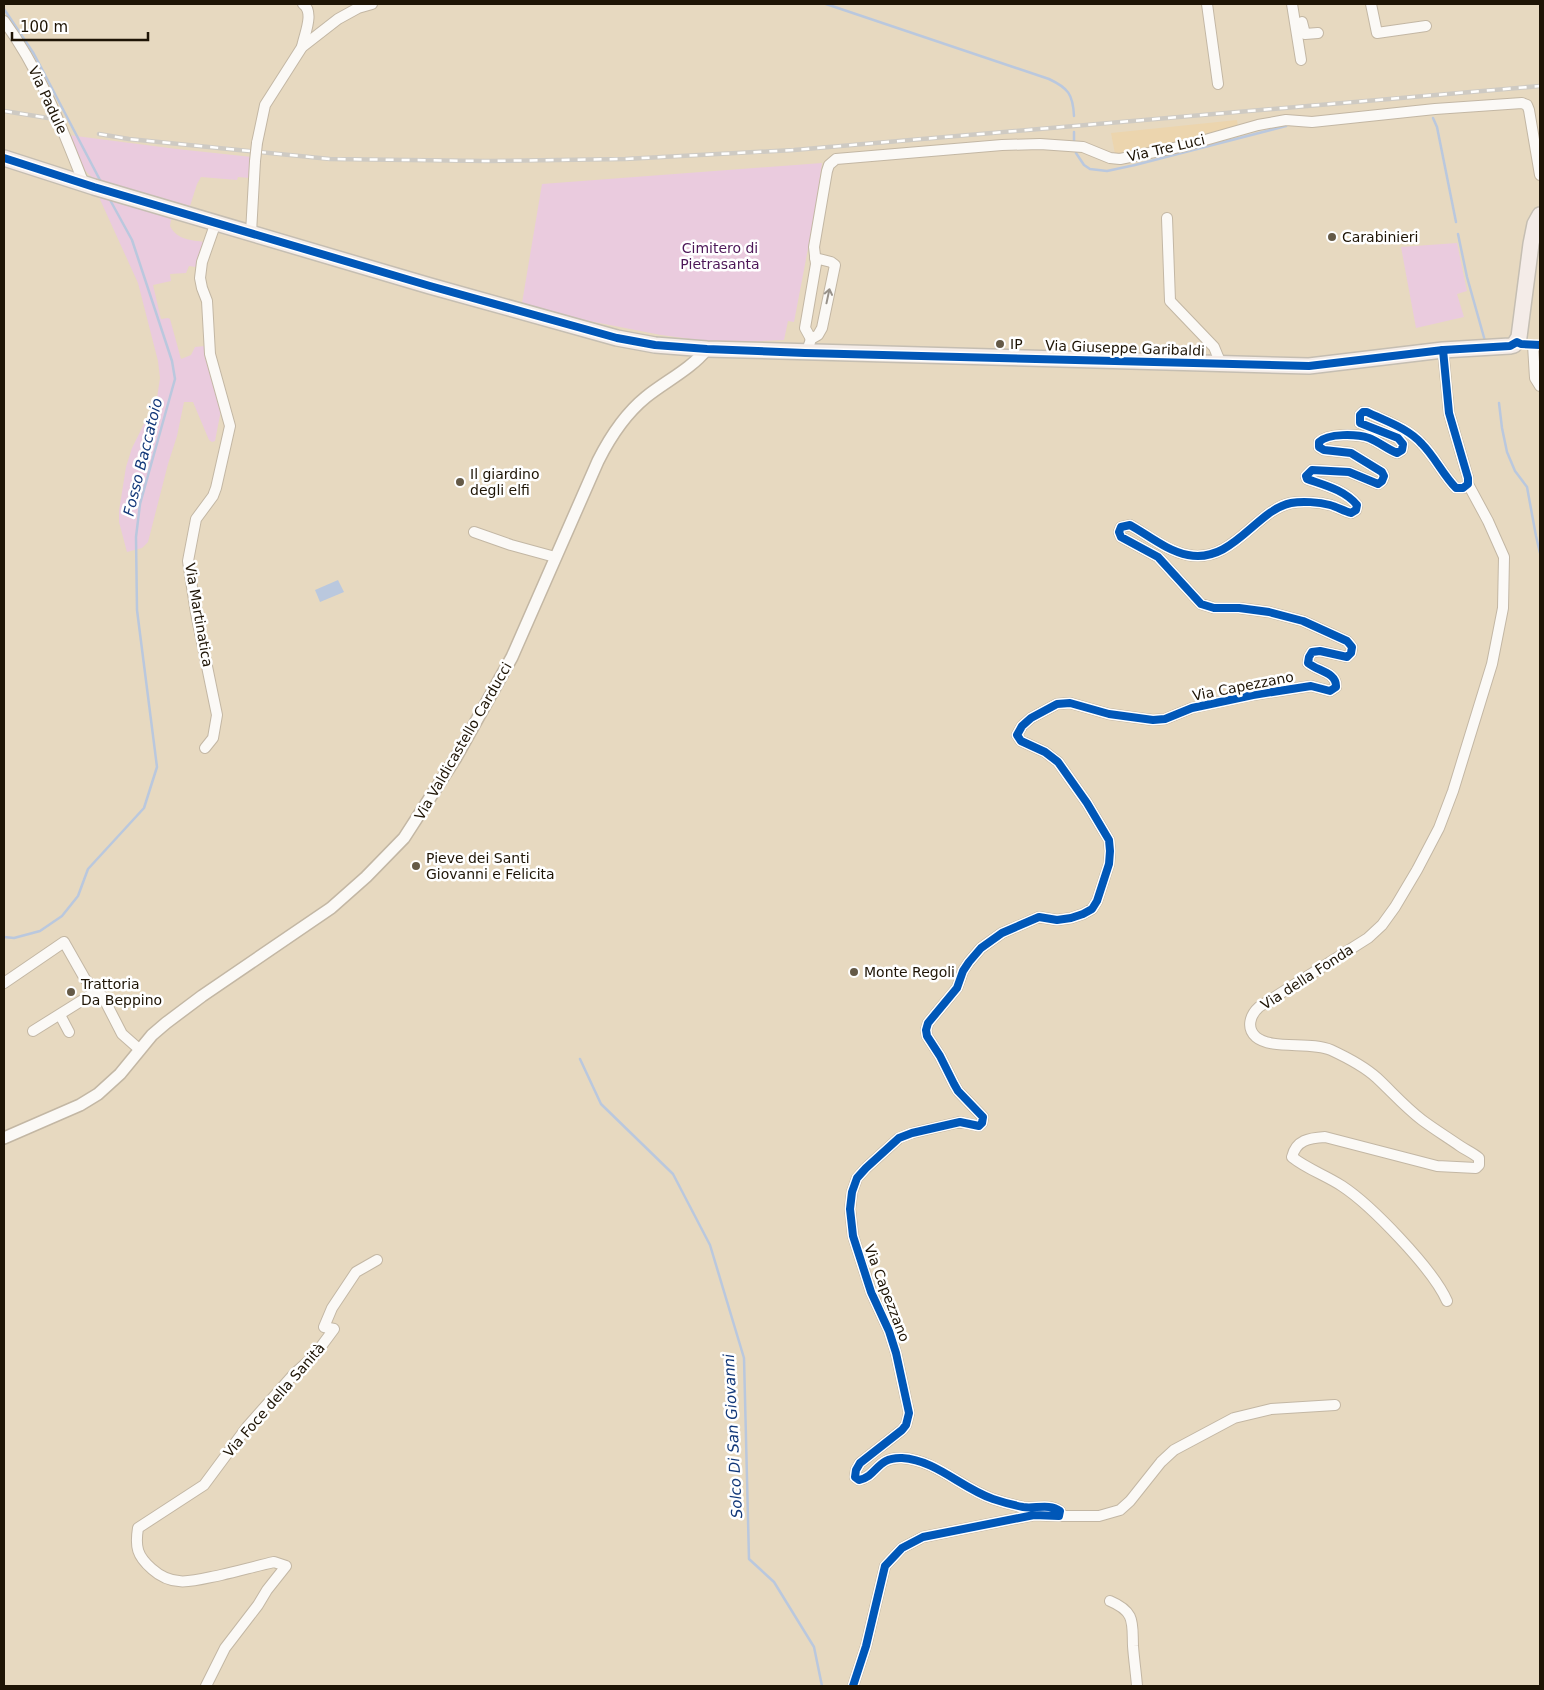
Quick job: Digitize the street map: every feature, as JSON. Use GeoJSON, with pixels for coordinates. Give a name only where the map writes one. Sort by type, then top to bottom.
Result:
{"type":"FeatureCollection","features":[{"type":"Feature","properties":{"kind":"main road","name":"Via Giuseppe Garibaldi"},"geometry":{"type":"LineString","coordinates":[[4,158],[89,186],[430,286],[617,338],[655,345],[707,349],[808,346],[1221,364],[1309,366],[1443,350],[1510,346],[1517,342]]}},
{"type":"Feature","properties":{"kind":"main road"},"geometry":{"type":"LineString","coordinates":[[1517,342],[1533,231],[1540,215]]}},
{"type":"Feature","properties":{"kind":"street"},"geometry":{"type":"LineString","coordinates":[[302,47],[310,14],[303,4]]}},
{"type":"Feature","properties":{"kind":"street"},"geometry":{"type":"LineString","coordinates":[[251,233],[257,143],[265,105],[302,47],[338,18],[358,8],[372,4]]}},
{"type":"Feature","properties":{"kind":"street"},"geometry":{"type":"LineString","coordinates":[[1207,4],[1218,84]]}},
{"type":"Feature","properties":{"kind":"street"},"geometry":{"type":"LineString","coordinates":[[1292,4],[1301,60]]}},
{"type":"Feature","properties":{"kind":"street"},"geometry":{"type":"LineString","coordinates":[[1299,4],[1304,33],[1307,35],[1318,32]]}},
{"type":"Feature","properties":{"kind":"street"},"geometry":{"type":"LineString","coordinates":[[1371,4],[1376,33],[1426,26]]}},
{"type":"Feature","properties":{"kind":"street","name":"Via Padule"},"geometry":{"type":"LineString","coordinates":[[4,21],[26,55],[89,186]]}},
{"type":"Feature","properties":{"kind":"street","name":"Via Tre Luci"},"geometry":{"type":"LineString","coordinates":[[808,346],[805,328],[816,264],[814,247],[827,171],[829,165],[836,159],[1002,145],[1040,144],[1082,147],[1110,158],[1120,158],[1184,146],[1258,125],[1286,120],[1312,122],[1435,109],[1522,103],[1527,105],[1529,110],[1540,175]]}},
{"type":"Feature","properties":{"kind":"street","name":"Via Giuseppe Garibaldi"},"geometry":{"type":"LineString","coordinates":[[1167,218],[1170,301],[1214,347],[1221,364]]}},
{"type":"Feature","properties":{"kind":"street","name":"Via Martinatica"},"geometry":{"type":"LineString","coordinates":[[205,748],[213,738],[217,715],[196,613],[188,561],[196,519],[213,496],[216,488],[230,426],[210,354],[207,301],[200,278],[202,262],[216,222]]}},
{"type":"Feature","properties":{"kind":"street"},"geometry":{"type":"LineString","coordinates":[[808,346],[822,328],[835,266],[831,262],[815,258]]}},
{"type":"Feature","properties":{"kind":"street","name":"Via Giuseppe Garibaldi"},"geometry":{"type":"LineString","coordinates":[[1517,342],[1537,345]]}},
{"type":"Feature","properties":{"kind":"street"},"geometry":{"type":"LineString","coordinates":[[1537,345],[1535,378],[1540,386]]}},
{"type":"Feature","properties":{"kind":"street","name":"Via Valdicastello Carducci"},"geometry":{"type":"LineString","coordinates":[[4,1138],[80,1105],[98,1094],[120,1074],[139,1049],[166,1023],[202,996],[331,908],[366,877],[404,838],[455,759],[512,657],[598,461],[618,426],[645,398],[695,361],[707,349]]}},
{"type":"Feature","properties":{"kind":"street"},"geometry":{"type":"LineString","coordinates":[[1443,350],[1449,412],[1468,478],[1468,484]]}},
{"type":"Feature","properties":{"kind":"street","name":"Via Capezzano"},"geometry":{"type":"LineString","coordinates":[[1059,1516],[1060,1512],[1056,1508],[1025,1507],[992,1499],[935,1468],[903,1458],[894,1458],[880,1463],[864,1479],[859,1480],[855,1477],[860,1463],[902,1430],[908,1420],[909,1413],[890,1331],[871,1292],[853,1236],[850,1208],[852,1192],[857,1178],[881,1153],[899,1138],[912,1133],[960,1122],[979,1126],[982,1124],[983,1117],[958,1091],[940,1056],[927,1036],[928,1023],[957,988],[969,962],[981,948],[1002,933],[1040,917],[1057,920],[1072,918],[1092,909],[1097,901],[1109,864],[1109,840],[1058,762],[1045,752],[1021,741],[1017,734],[1022,726],[1031,718],[1057,704],[1070,703],[1109,714],[1153,720],[1165,719],[1192,708],[1253,695],[1311,686],[1330,691],[1336,687],[1337,682],[1334,677],[1314,668],[1308,663],[1309,657],[1312,652],[1320,651],[1347,657],[1351,653],[1352,647],[1347,641],[1302,621],[1269,612],[1239,608],[1214,608],[1201,604],[1158,557],[1121,537],[1119,532],[1122,527],[1130,525],[1167,547],[1188,555],[1199,556],[1221,551],[1280,507],[1289,503],[1325,504],[1351,513],[1356,510],[1357,505],[1353,500],[1338,490],[1307,479],[1306,476],[1312,470],[1349,472],[1378,484],[1382,481],[1384,476],[1382,472],[1350,453],[1324,450],[1319,447],[1319,442],[1323,437],[1359,436],[1370,438],[1397,453],[1402,450],[1403,444],[1398,438],[1360,423],[1360,415],[1363,412],[1367,412],[1414,436],[1433,457],[1456,488],[1463,488],[1468,484]]}},
{"type":"Feature","properties":{"kind":"street","name":"Via della Fonda"},"geometry":{"type":"LineString","coordinates":[[1447,1302],[1443,1292],[1419,1261],[1377,1215],[1342,1186],[1300,1164],[1292,1157],[1299,1143],[1313,1138],[1325,1137],[1437,1166],[1476,1168],[1479,1165],[1479,1158],[1422,1120],[1401,1103],[1376,1077],[1349,1060],[1317,1045],[1263,1041],[1253,1034],[1250,1022],[1251,1017],[1259,1007],[1368,938],[1382,925],[1418,870],[1439,828],[1454,791],[1492,664],[1504,608],[1504,557],[1488,521],[1468,484]]}},
{"type":"Feature","properties":{"kind":"street"},"geometry":{"type":"LineString","coordinates":[[474,532],[511,545],[555,557]]}},
{"type":"Feature","properties":{"kind":"street"},"geometry":{"type":"LineString","coordinates":[[4,983],[64,942],[85,979],[103,997],[122,1034],[139,1049]]}},
{"type":"Feature","properties":{"kind":"street"},"geometry":{"type":"LineString","coordinates":[[33,1031],[98,991]]}},
{"type":"Feature","properties":{"kind":"street"},"geometry":{"type":"LineString","coordinates":[[60,1015],[69,1032]]}},
{"type":"Feature","properties":{"kind":"street","name":"Via Foce della Sanità"},"geometry":{"type":"LineString","coordinates":[[206,1686],[225,1648],[286,1566],[274,1562],[194,1582],[172,1580],[156,1573],[142,1560],[136,1544],[138,1528],[204,1485],[247,1427],[327,1340],[334,1329],[324,1327],[332,1308],[356,1272],[377,1260]]}},
{"type":"Feature","properties":{"kind":"street"},"geometry":{"type":"LineString","coordinates":[[854,1686],[866,1646],[885,1566],[902,1548],[923,1537],[1034,1515],[1099,1516],[1120,1510],[1130,1501],[1161,1462],[1174,1450],[1234,1418],[1271,1409],[1335,1405]]}},
{"type":"Feature","properties":{"kind":"street"},"geometry":{"type":"LineString","coordinates":[[1110,1601],[1123,1608],[1130,1616],[1134,1629],[1133,1642],[1137,1686]]}},
{"type":"Feature","properties":{"kind":"shaded area"},"geometry":{"type":"Polygon","coordinates":[[[1237,120],[1238,127],[1148,149],[1115,154],[1111,133],[1237,120]]]}},
{"type":"Feature","properties":{"kind":"green space"},"geometry":{"type":"Polygon","coordinates":[[[68,135],[252,157],[250,178],[238,177],[237,180],[201,177],[190,206],[94,179],[81,165],[68,135]]]}},
{"type":"Feature","properties":{"kind":"green space","name":"Cimitero di Pietrasanta"},"geometry":{"type":"Polygon","coordinates":[[[822,163],[815,212],[794,322],[788,321],[784,340],[722,343],[661,335],[589,321],[522,303],[542,184],[822,163]]]}},
{"type":"Feature","properties":{"kind":"green space"},"geometry":{"type":"Polygon","coordinates":[[[98,195],[172,213],[170,226],[176,234],[180,237],[205,242],[196,267],[189,266],[186,273],[170,274],[171,281],[153,285],[161,319],[170,319],[181,359],[191,355],[195,347],[205,346],[222,405],[215,441],[212,442],[209,440],[193,402],[184,402],[177,436],[148,542],[142,548],[127,552],[119,522],[126,467],[132,448],[157,398],[160,378],[158,361],[138,283],[98,195]]]}},
{"type":"Feature","properties":{"kind":"green space"},"geometry":{"type":"Polygon","coordinates":[[[1457,243],[1467,291],[1457,294],[1464,317],[1416,328],[1401,247],[1457,243]]]}},
{"type":"Feature","properties":{"kind":"water"},"geometry":{"type":"Polygon","coordinates":[[[338,580],[344,592],[320,602],[315,590],[338,580]]]}},
{"type":"Feature","properties":{"kind":"waterway"},"geometry":{"type":"LineString","coordinates":[[826,4],[1049,79],[1061,85],[1071,97],[1074,116]]}},
{"type":"Feature","properties":{"kind":"waterway","name":"Fosso Baccatoio"},"geometry":{"type":"LineString","coordinates":[[4,9],[34,54],[101,182]]}},
{"type":"Feature","properties":{"kind":"waterway"},"geometry":{"type":"LineString","coordinates":[[1433,118],[1437,127],[1456,222]]}},
{"type":"Feature","properties":{"kind":"waterway"},"geometry":{"type":"LineString","coordinates":[[1076,153],[1084,165],[1090,169],[1107,171],[1286,126]]}},
{"type":"Feature","properties":{"kind":"waterway"},"geometry":{"type":"LineString","coordinates":[[1074,132],[1074,141]]}},
{"type":"Feature","properties":{"kind":"waterway","name":"Fosso Baccatoio"},"geometry":{"type":"LineString","coordinates":[[4,937],[14,938],[40,931],[62,916],[78,896],[88,869],[144,808],[157,767],[137,610],[136,537],[140,504],[175,379],[172,361],[132,240],[109,198]]}},
{"type":"Feature","properties":{"kind":"waterway"},"geometry":{"type":"LineString","coordinates":[[1458,234],[1467,277],[1485,341]]}},
{"type":"Feature","properties":{"kind":"waterway"},"geometry":{"type":"LineString","coordinates":[[1499,403],[1507,452],[1515,471],[1527,487],[1540,553]]}},
{"type":"Feature","properties":{"kind":"waterway","name":"Solco Di San Giovanni"},"geometry":{"type":"LineString","coordinates":[[580,1059],[601,1104],[673,1174],[710,1245],[744,1358],[749,1559],[774,1582],[814,1647],[822,1686]]}},
{"type":"Feature","properties":{"kind":"railway"},"geometry":{"type":"LineString","coordinates":[[99,134],[129,139],[330,159],[487,161],[625,159],[794,150],[1540,86]]}},
{"type":"Feature","properties":{"kind":"railway"},"geometry":{"type":"LineString","coordinates":[[4,111],[48,118]]}},
{"type":"Feature","properties":{"kind":"cycle path"},"geometry":{"type":"LineString","coordinates":[[4,158],[94,187],[430,286],[617,338],[655,345],[805,353],[1309,366],[1443,350],[1510,346],[1517,342],[1540,345]]}},
{"type":"Feature","properties":{"kind":"cycle path"},"geometry":{"type":"LineString","coordinates":[[853,1686],[866,1646],[885,1566],[902,1548],[923,1537],[1034,1515],[1059,1516],[1060,1511],[1051,1507],[1023,1507],[993,1499],[926,1464],[902,1458],[887,1460],[865,1478],[859,1480],[855,1477],[860,1463],[902,1430],[906,1425],[909,1413],[896,1353],[889,1331],[871,1292],[853,1236],[850,1209],[852,1192],[857,1178],[899,1138],[912,1133],[960,1122],[979,1126],[982,1123],[983,1117],[958,1091],[940,1056],[927,1036],[928,1023],[957,988],[963,971],[969,962],[981,948],[1002,933],[1039,917],[1057,920],[1071,918],[1092,909],[1097,901],[1109,864],[1109,840],[1087,803],[1058,762],[1045,752],[1021,741],[1017,735],[1022,726],[1031,718],[1057,704],[1070,703],[1109,714],[1153,720],[1165,719],[1192,708],[1253,695],[1311,686],[1330,691],[1336,687],[1330,675],[1308,663],[1309,657],[1312,652],[1320,651],[1347,657],[1351,653],[1352,647],[1347,641],[1303,621],[1269,612],[1239,608],[1214,608],[1201,604],[1158,557],[1121,537],[1119,532],[1121,527],[1130,525],[1180,553],[1204,556],[1218,552],[1243,535],[1266,515],[1291,503],[1321,503],[1351,513],[1356,510],[1357,505],[1347,495],[1307,479],[1306,476],[1312,470],[1349,472],[1378,484],[1382,481],[1384,476],[1382,472],[1351,453],[1324,450],[1319,447],[1319,442],[1323,439],[1350,435],[1369,438],[1397,453],[1402,450],[1403,444],[1398,438],[1360,423],[1360,415],[1363,412],[1389,422],[1416,438],[1427,449],[1456,488],[1463,488],[1468,484],[1468,478],[1449,413],[1443,350]]}},
{"type":"Feature","properties":{"kind":"place","name":"Carabinieri"},"geometry":{"type":"Point","coordinates":[1332,237]}},
{"type":"Feature","properties":{"kind":"place","name":"IP"},"geometry":{"type":"Point","coordinates":[1000,344]}},
{"type":"Feature","properties":{"kind":"place","name":"Il giardino degli elfi"},"geometry":{"type":"Point","coordinates":[460,482]}},
{"type":"Feature","properties":{"kind":"place","name":"Pieve dei Santi Giovanni e Felicita"},"geometry":{"type":"Point","coordinates":[416,866]}},
{"type":"Feature","properties":{"kind":"place","name":"Monte Regoli"},"geometry":{"type":"Point","coordinates":[854,972]}},
{"type":"Feature","properties":{"kind":"place","name":"Trattoria Da Beppino"},"geometry":{"type":"Point","coordinates":[71,992]}}]}
